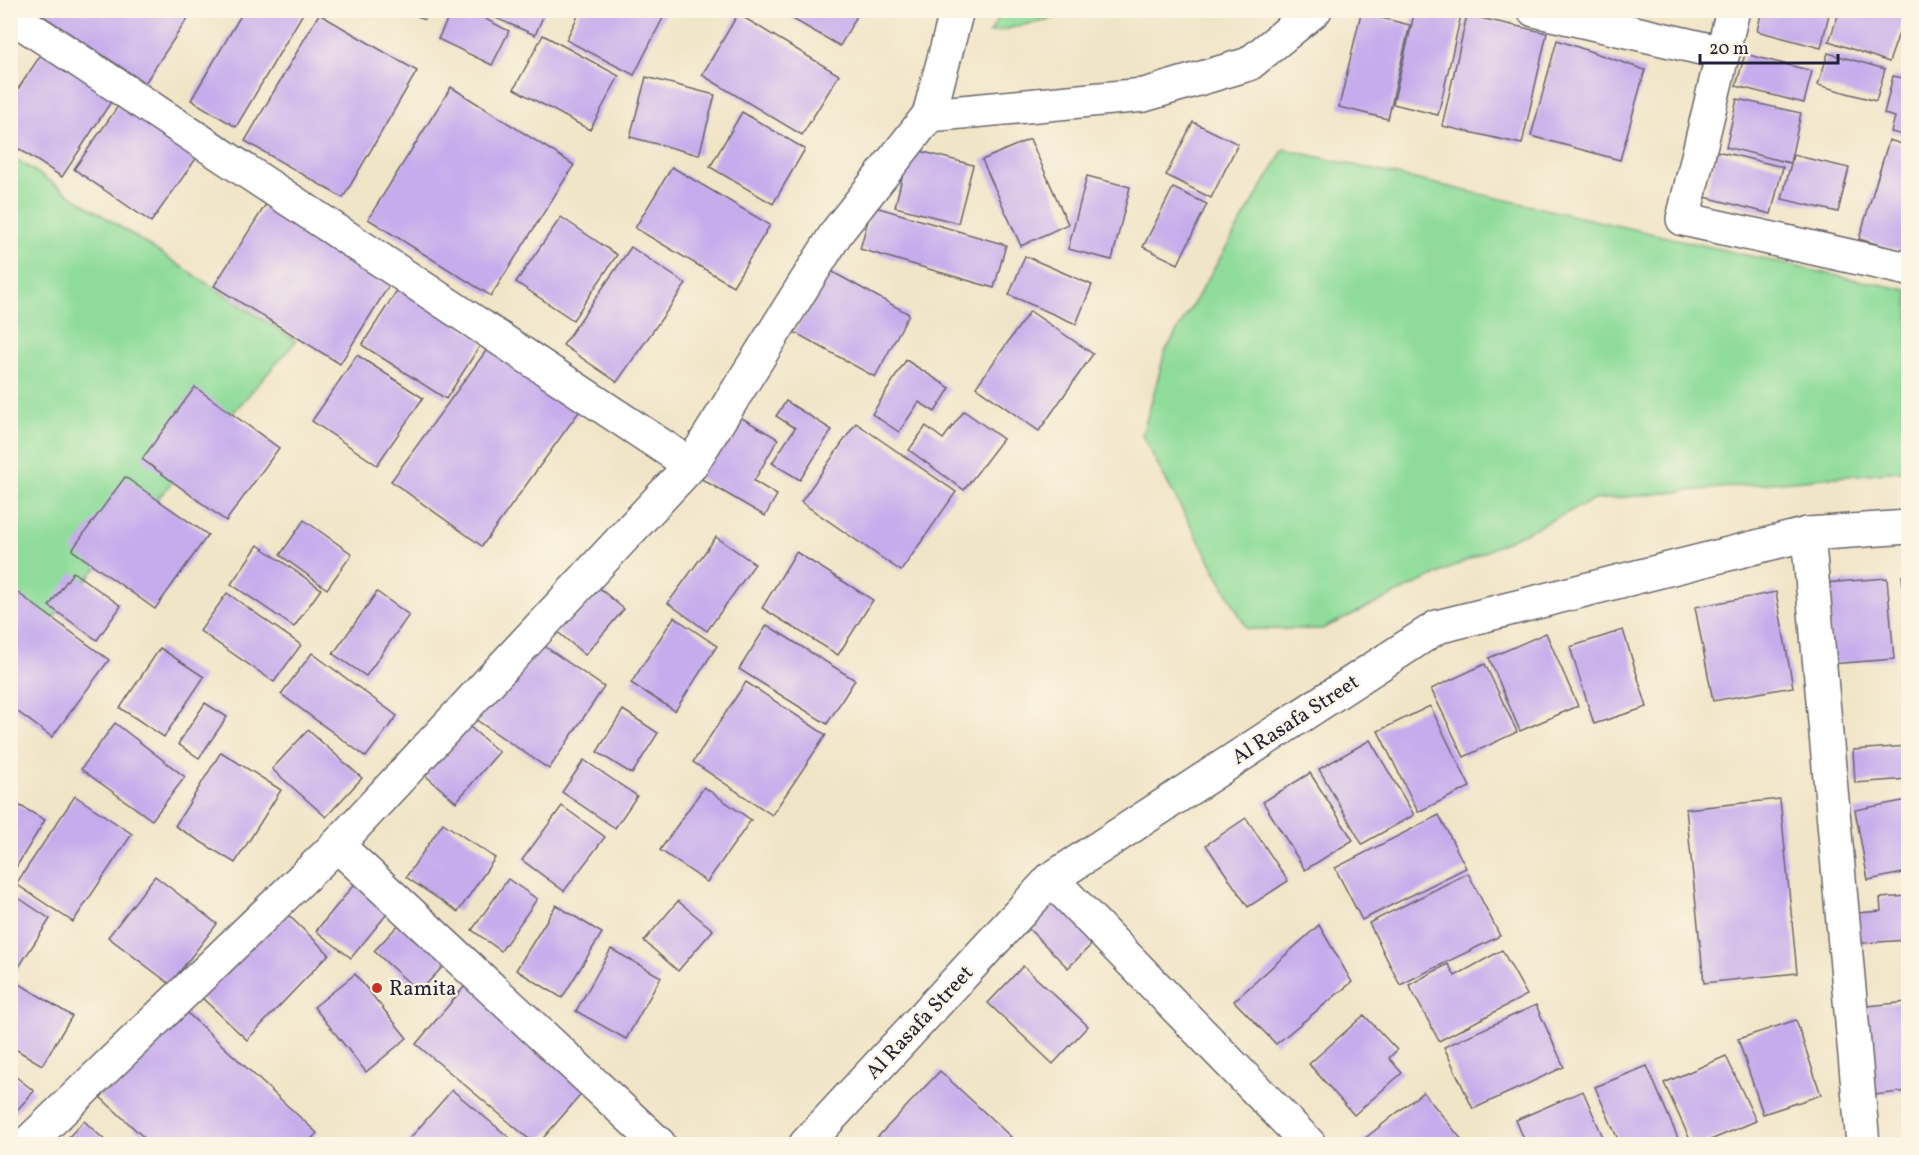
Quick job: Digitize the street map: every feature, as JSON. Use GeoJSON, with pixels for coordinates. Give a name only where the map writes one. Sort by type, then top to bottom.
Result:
{"type":"FeatureCollection","features":[{"type":"Feature","properties":{"kind":"street"},"geometry":{"type":"LineString","coordinates":[[27,1144],[337,845],[691,465],[837,232],[929,115],[957,10]]}},
{"type":"Feature","properties":{"kind":"street"},"geometry":{"type":"LineString","coordinates":[[929,115],[1144,95],[1249,64],[1315,10]]}},
{"type":"Feature","properties":{"kind":"street"},"geometry":{"type":"LineString","coordinates":[[1534,10],[1723,53]]}},
{"type":"Feature","properties":{"kind":"street"},"geometry":{"type":"LineString","coordinates":[[1733,10],[1683,219],[1908,269]]}},
{"type":"Feature","properties":{"kind":"street"},"geometry":{"type":"LineString","coordinates":[[10,15],[691,465]]}},
{"type":"Feature","properties":{"kind":"street","name":"Al Rasafa Street"},"geometry":{"type":"LineString","coordinates":[[806,1144],[1052,879],[1437,627],[1808,534],[1908,527]]}},
{"type":"Feature","properties":{"kind":"street"},"geometry":{"type":"LineString","coordinates":[[1808,534],[1863,1144]]}},
{"type":"Feature","properties":{"kind":"street"},"geometry":{"type":"LineString","coordinates":[[337,845],[659,1144]]}},
{"type":"Feature","properties":{"kind":"street"},"geometry":{"type":"LineString","coordinates":[[1052,879],[1309,1144]]}},
{"type":"Feature","properties":{"kind":"green space"},"geometry":{"type":"Polygon","coordinates":[[[1002,10],[1083,11],[990,33],[1002,10]]]}},
{"type":"Feature","properties":{"kind":"green space"},"geometry":{"type":"Polygon","coordinates":[[[1284,149],[1833,275],[1908,290],[1908,470],[1594,500],[1322,629],[1247,629],[1142,436],[1165,352],[1284,149]]]}},
{"type":"Feature","properties":{"kind":"green space"},"geometry":{"type":"Polygon","coordinates":[[[11,156],[296,341],[11,666],[11,156]]]}},
{"type":"Feature","properties":{"kind":"building"},"geometry":{"type":"Polygon","coordinates":[[[34,10],[193,10],[145,83],[34,10]]]}},
{"type":"Feature","properties":{"kind":"building"},"geometry":{"type":"Polygon","coordinates":[[[244,10],[305,10],[236,127],[191,100],[244,10]]]}},
{"type":"Feature","properties":{"kind":"building"},"geometry":{"type":"Polygon","coordinates":[[[408,10],[429,10],[424,20],[408,10]]]}},
{"type":"Feature","properties":{"kind":"building"},"geometry":{"type":"Polygon","coordinates":[[[452,10],[468,10],[509,31],[492,65],[438,39],[452,10]]]}},
{"type":"Feature","properties":{"kind":"building"},"geometry":{"type":"Polygon","coordinates":[[[477,10],[546,10],[535,35],[477,10]]]}},
{"type":"Feature","properties":{"kind":"building"},"geometry":{"type":"Polygon","coordinates":[[[581,10],[667,10],[634,75],[566,40],[581,10]]]}},
{"type":"Feature","properties":{"kind":"building"},"geometry":{"type":"Polygon","coordinates":[[[777,10],[860,10],[840,46],[777,10]]]}},
{"type":"Feature","properties":{"kind":"building"},"geometry":{"type":"Polygon","coordinates":[[[1415,10],[1462,11],[1438,115],[1393,104],[1415,10]]]}},
{"type":"Feature","properties":{"kind":"building"},"geometry":{"type":"Polygon","coordinates":[[[1762,10],[1830,10],[1821,48],[1757,31],[1762,10]]]}},
{"type":"Feature","properties":{"kind":"building"},"geometry":{"type":"Polygon","coordinates":[[[1840,10],[1907,10],[1889,62],[1829,41],[1840,10]]]}},
{"type":"Feature","properties":{"kind":"building"},"geometry":{"type":"Polygon","coordinates":[[[1361,13],[1410,25],[1388,119],[1339,107],[1361,13]]]}},
{"type":"Feature","properties":{"kind":"building"},"geometry":{"type":"Polygon","coordinates":[[[319,14],[417,71],[343,198],[245,141],[319,14]]]}},
{"type":"Feature","properties":{"kind":"building"},"geometry":{"type":"Polygon","coordinates":[[[738,14],[839,75],[802,135],[702,75],[738,14]]]}},
{"type":"Feature","properties":{"kind":"building"},"geometry":{"type":"Polygon","coordinates":[[[1467,15],[1547,33],[1522,144],[1442,126],[1467,15]]]}},
{"type":"Feature","properties":{"kind":"building"},"geometry":{"type":"Polygon","coordinates":[[[543,35],[619,76],[590,130],[514,89],[543,35]]]}},
{"type":"Feature","properties":{"kind":"building"},"geometry":{"type":"Polygon","coordinates":[[[1557,40],[1645,70],[1620,160],[1531,136],[1557,40]]]}},
{"type":"Feature","properties":{"kind":"building"},"geometry":{"type":"Polygon","coordinates":[[[46,47],[116,94],[62,177],[10,143],[10,101],[46,47]]]}},
{"type":"Feature","properties":{"kind":"building"},"geometry":{"type":"Polygon","coordinates":[[[1828,53],[1885,69],[1876,101],[1818,85],[1828,53]]]}},
{"type":"Feature","properties":{"kind":"building"},"geometry":{"type":"Polygon","coordinates":[[[1745,54],[1812,71],[1804,103],[1736,86],[1745,54]]]}},
{"type":"Feature","properties":{"kind":"building"},"geometry":{"type":"Polygon","coordinates":[[[1893,76],[1908,79],[1908,136],[1891,132],[1895,117],[1884,114],[1893,76]]]}},
{"type":"Feature","properties":{"kind":"building"},"geometry":{"type":"Polygon","coordinates":[[[646,77],[715,95],[699,155],[630,137],[646,77]]]}},
{"type":"Feature","properties":{"kind":"building"},"geometry":{"type":"Polygon","coordinates":[[[451,87],[574,165],[491,296],[368,219],[451,87]]]}},
{"type":"Feature","properties":{"kind":"building"},"geometry":{"type":"Polygon","coordinates":[[[1737,99],[1801,113],[1790,163],[1726,147],[1737,99]]]}},
{"type":"Feature","properties":{"kind":"building"},"geometry":{"type":"Polygon","coordinates":[[[121,102],[198,156],[151,222],[74,169],[121,102]]]}},
{"type":"Feature","properties":{"kind":"building"},"geometry":{"type":"Polygon","coordinates":[[[742,112],[805,149],[773,204],[710,167],[742,112]]]}},
{"type":"Feature","properties":{"kind":"building"},"geometry":{"type":"Polygon","coordinates":[[[1193,122],[1238,144],[1211,198],[1166,175],[1193,122]]]}},
{"type":"Feature","properties":{"kind":"building"},"geometry":{"type":"Polygon","coordinates":[[[1030,139],[1068,224],[1021,246],[982,160],[1030,139]]]}},
{"type":"Feature","properties":{"kind":"building"},"geometry":{"type":"Polygon","coordinates":[[[1889,140],[1908,146],[1908,253],[1859,239],[1889,140]]]}},
{"type":"Feature","properties":{"kind":"building"},"geometry":{"type":"Polygon","coordinates":[[[909,148],[973,165],[958,223],[895,207],[909,148]]]}},
{"type":"Feature","properties":{"kind":"building"},"geometry":{"type":"Polygon","coordinates":[[[1717,151],[1783,167],[1771,214],[1705,197],[1717,151]]]}},
{"type":"Feature","properties":{"kind":"building"},"geometry":{"type":"Polygon","coordinates":[[[1793,155],[1849,168],[1838,212],[1782,199],[1793,155]]]}},
{"type":"Feature","properties":{"kind":"building"},"geometry":{"type":"Polygon","coordinates":[[[672,167],[770,225],[733,286],[635,228],[672,167]]]}},
{"type":"Feature","properties":{"kind":"building"},"geometry":{"type":"Polygon","coordinates":[[[1087,176],[1130,187],[1112,260],[1068,249],[1087,176]]]}},
{"type":"Feature","properties":{"kind":"building"},"geometry":{"type":"Polygon","coordinates":[[[1173,188],[1207,204],[1178,264],[1143,247],[1173,188]]]}},
{"type":"Feature","properties":{"kind":"building"},"geometry":{"type":"Polygon","coordinates":[[[268,201],[393,279],[340,364],[214,286],[268,201]]]}},
{"type":"Feature","properties":{"kind":"building"},"geometry":{"type":"Polygon","coordinates":[[[872,206],[1006,245],[994,288],[860,249],[872,206]]]}},
{"type":"Feature","properties":{"kind":"building"},"geometry":{"type":"Polygon","coordinates":[[[561,217],[617,255],[573,320],[516,282],[561,217]]]}},
{"type":"Feature","properties":{"kind":"building"},"geometry":{"type":"Polygon","coordinates":[[[631,247],[686,284],[617,382],[563,345],[631,247]]]}},
{"type":"Feature","properties":{"kind":"building"},"geometry":{"type":"Polygon","coordinates":[[[1025,256],[1092,285],[1076,324],[1009,295],[1025,256]]]}},
{"type":"Feature","properties":{"kind":"building"},"geometry":{"type":"Polygon","coordinates":[[[829,270],[909,314],[875,377],[794,332],[829,270]]]}},
{"type":"Feature","properties":{"kind":"building"},"geometry":{"type":"Polygon","coordinates":[[[399,287],[483,341],[446,399],[362,345],[399,287]]]}},
{"type":"Feature","properties":{"kind":"building"},"geometry":{"type":"Polygon","coordinates":[[[1030,311],[1093,354],[1039,431],[976,387],[1030,311]]]}},
{"type":"Feature","properties":{"kind":"building"},"geometry":{"type":"Polygon","coordinates":[[[491,344],[581,409],[482,546],[391,481],[491,344]]]}},
{"type":"Feature","properties":{"kind":"building"},"geometry":{"type":"Polygon","coordinates":[[[357,355],[423,398],[377,465],[312,421],[357,355]]]}},
{"type":"Feature","properties":{"kind":"building"},"geometry":{"type":"Polygon","coordinates":[[[906,360],[950,388],[935,412],[919,402],[899,432],[872,414],[906,360]]]}},
{"type":"Feature","properties":{"kind":"building"},"geometry":{"type":"Polygon","coordinates":[[[195,387],[279,448],[226,521],[142,459],[195,387]]]}},
{"type":"Feature","properties":{"kind":"building"},"geometry":{"type":"Polygon","coordinates":[[[786,401],[832,430],[800,480],[772,463],[795,428],[776,416],[786,401]]]}},
{"type":"Feature","properties":{"kind":"building"},"geometry":{"type":"Polygon","coordinates":[[[964,411],[1003,439],[964,490],[909,450],[926,426],[943,439],[964,411]]]}},
{"type":"Feature","properties":{"kind":"building"},"geometry":{"type":"Polygon","coordinates":[[[735,414],[778,439],[754,481],[777,495],[765,516],[698,477],[735,414]]]}},
{"type":"Feature","properties":{"kind":"building"},"geometry":{"type":"Polygon","coordinates":[[[856,423],[956,492],[901,571],[801,502],[856,423]]]}},
{"type":"Feature","properties":{"kind":"building"},"geometry":{"type":"Polygon","coordinates":[[[125,477],[208,535],[155,609],[72,550],[125,477]]]}},
{"type":"Feature","properties":{"kind":"building"},"geometry":{"type":"Polygon","coordinates":[[[304,520],[352,554],[327,589],[280,555],[304,520]]]}},
{"type":"Feature","properties":{"kind":"building"},"geometry":{"type":"Polygon","coordinates":[[[716,537],[755,564],[707,631],[668,603],[716,537]]]}},
{"type":"Feature","properties":{"kind":"building"},"geometry":{"type":"Polygon","coordinates":[[[258,545],[321,589],[294,627],[231,584],[258,545]]]}},
{"type":"Feature","properties":{"kind":"building"},"geometry":{"type":"Polygon","coordinates":[[[796,552],[873,600],[838,655],[762,608],[796,552]]]}},
{"type":"Feature","properties":{"kind":"building"},"geometry":{"type":"Polygon","coordinates":[[[73,572],[121,606],[97,640],[49,606],[73,572]]]}},
{"type":"Feature","properties":{"kind":"building"},"geometry":{"type":"Polygon","coordinates":[[[1908,575],[1908,632],[1907,632],[1902,576],[1908,575]]]}},
{"type":"Feature","properties":{"kind":"building"},"geometry":{"type":"Polygon","coordinates":[[[1887,578],[1894,659],[1831,664],[1824,583],[1887,578]]]}},
{"type":"Feature","properties":{"kind":"building"},"geometry":{"type":"Polygon","coordinates":[[[592,582],[624,609],[585,655],[553,628],[592,582]]]}},
{"type":"Feature","properties":{"kind":"building"},"geometry":{"type":"Polygon","coordinates":[[[10,587],[109,660],[52,737],[10,706],[10,587]]]}},
{"type":"Feature","properties":{"kind":"building"},"geometry":{"type":"Polygon","coordinates":[[[377,592],[409,615],[366,676],[333,654],[377,592]]]}},
{"type":"Feature","properties":{"kind":"building"},"geometry":{"type":"Polygon","coordinates":[[[1776,592],[1793,687],[1713,701],[1695,607],[1776,592]]]}},
{"type":"Feature","properties":{"kind":"building"},"geometry":{"type":"Polygon","coordinates":[[[227,593],[301,645],[274,682],[200,631],[227,593]]]}},
{"type":"Feature","properties":{"kind":"building"},"geometry":{"type":"Polygon","coordinates":[[[674,617],[717,646],[675,711],[631,683],[674,617]]]}},
{"type":"Feature","properties":{"kind":"building"},"geometry":{"type":"Polygon","coordinates":[[[767,625],[855,680],[827,724],[739,669],[767,625]]]}},
{"type":"Feature","properties":{"kind":"building"},"geometry":{"type":"Polygon","coordinates":[[[1623,630],[1647,707],[1594,724],[1570,647],[1623,630]]]}},
{"type":"Feature","properties":{"kind":"building"},"geometry":{"type":"Polygon","coordinates":[[[1546,633],[1578,706],[1520,731],[1489,658],[1546,633]]]}},
{"type":"Feature","properties":{"kind":"building"},"geometry":{"type":"Polygon","coordinates":[[[531,637],[604,687],[549,769],[475,719],[531,637]]]}},
{"type":"Feature","properties":{"kind":"building"},"geometry":{"type":"Polygon","coordinates":[[[160,648],[204,677],[164,737],[120,708],[160,648]]]}},
{"type":"Feature","properties":{"kind":"building"},"geometry":{"type":"Polygon","coordinates":[[[312,653],[397,716],[366,757],[281,694],[312,653]]]}},
{"type":"Feature","properties":{"kind":"building"},"geometry":{"type":"Polygon","coordinates":[[[1485,664],[1517,732],[1464,757],[1431,689],[1485,664]]]}},
{"type":"Feature","properties":{"kind":"building"},"geometry":{"type":"Polygon","coordinates":[[[746,682],[826,735],[772,815],[693,762],[746,682]]]}},
{"type":"Feature","properties":{"kind":"building"},"geometry":{"type":"Polygon","coordinates":[[[205,703],[227,717],[199,758],[178,744],[205,703]]]}},
{"type":"Feature","properties":{"kind":"building"},"geometry":{"type":"Polygon","coordinates":[[[1430,706],[1470,787],[1418,812],[1378,731],[1430,706]]]}},
{"type":"Feature","properties":{"kind":"building"},"geometry":{"type":"Polygon","coordinates":[[[623,710],[658,733],[632,774],[597,752],[623,710]]]}},
{"type":"Feature","properties":{"kind":"building"},"geometry":{"type":"Polygon","coordinates":[[[462,720],[499,752],[456,802],[419,770],[462,720]]]}},
{"type":"Feature","properties":{"kind":"building"},"geometry":{"type":"Polygon","coordinates":[[[115,723],[185,777],[152,820],[81,769],[115,723]]]}},
{"type":"Feature","properties":{"kind":"building"},"geometry":{"type":"Polygon","coordinates":[[[308,730],[362,778],[326,817],[272,769],[308,730]]]}},
{"type":"Feature","properties":{"kind":"building"},"geometry":{"type":"Polygon","coordinates":[[[1370,740],[1414,815],[1362,844],[1319,769],[1370,740]]]}},
{"type":"Feature","properties":{"kind":"building"},"geometry":{"type":"Polygon","coordinates":[[[1908,746],[1908,779],[1855,783],[1853,750],[1908,746]]]}},
{"type":"Feature","properties":{"kind":"building"},"geometry":{"type":"Polygon","coordinates":[[[221,752],[281,790],[235,863],[175,826],[221,752]]]}},
{"type":"Feature","properties":{"kind":"building"},"geometry":{"type":"Polygon","coordinates":[[[584,760],[637,796],[615,828],[562,792],[584,760]]]}},
{"type":"Feature","properties":{"kind":"building"},"geometry":{"type":"Polygon","coordinates":[[[1310,773],[1353,840],[1305,870],[1263,802],[1310,773]]]}},
{"type":"Feature","properties":{"kind":"building"},"geometry":{"type":"Polygon","coordinates":[[[704,787],[751,820],[707,882],[660,850],[704,787]]]}},
{"type":"Feature","properties":{"kind":"building"},"geometry":{"type":"Polygon","coordinates":[[[75,796],[132,834],[73,922],[16,884],[75,796]]]}},
{"type":"Feature","properties":{"kind":"building"},"geometry":{"type":"Polygon","coordinates":[[[1780,799],[1797,973],[1704,983],[1686,809],[1780,799]]]}},
{"type":"Feature","properties":{"kind":"building"},"geometry":{"type":"Polygon","coordinates":[[[10,800],[45,820],[10,877],[10,800]]]}},
{"type":"Feature","properties":{"kind":"building"},"geometry":{"type":"Polygon","coordinates":[[[1908,800],[1908,872],[1868,880],[1855,810],[1908,800]]]}},
{"type":"Feature","properties":{"kind":"building"},"geometry":{"type":"Polygon","coordinates":[[[562,806],[605,837],[564,891],[522,860],[562,806]]]}},
{"type":"Feature","properties":{"kind":"building"},"geometry":{"type":"Polygon","coordinates":[[[1439,815],[1466,868],[1362,920],[1335,868],[1439,815]]]}},
{"type":"Feature","properties":{"kind":"building"},"geometry":{"type":"Polygon","coordinates":[[[1246,818],[1288,881],[1248,907],[1206,845],[1246,818]]]}},
{"type":"Feature","properties":{"kind":"building"},"geometry":{"type":"Polygon","coordinates":[[[443,823],[495,858],[458,912],[406,877],[443,823]]]}},
{"type":"Feature","properties":{"kind":"building"},"geometry":{"type":"Polygon","coordinates":[[[1468,873],[1500,936],[1400,985],[1369,923],[1468,873]]]}},
{"type":"Feature","properties":{"kind":"building"},"geometry":{"type":"Polygon","coordinates":[[[155,876],[217,924],[170,984],[108,937],[155,876]]]}},
{"type":"Feature","properties":{"kind":"building"},"geometry":{"type":"Polygon","coordinates":[[[508,879],[537,899],[501,951],[472,930],[508,879]]]}},
{"type":"Feature","properties":{"kind":"building"},"geometry":{"type":"Polygon","coordinates":[[[357,881],[391,909],[351,958],[316,931],[357,881]]]}},
{"type":"Feature","properties":{"kind":"building"},"geometry":{"type":"Polygon","coordinates":[[[1908,896],[1908,940],[1848,944],[1846,914],[1881,911],[1880,898],[1908,896]]]}},
{"type":"Feature","properties":{"kind":"building"},"geometry":{"type":"Polygon","coordinates":[[[17,897],[50,919],[15,973],[10,970],[10,908],[17,897]]]}},
{"type":"Feature","properties":{"kind":"building"},"geometry":{"type":"Polygon","coordinates":[[[1052,898],[1095,941],[1068,968],[1025,925],[1052,898]]]}},
{"type":"Feature","properties":{"kind":"building"},"geometry":{"type":"Polygon","coordinates":[[[678,901],[713,930],[678,971],[644,941],[678,901]]]}},
{"type":"Feature","properties":{"kind":"building"},"geometry":{"type":"Polygon","coordinates":[[[556,905],[602,933],[562,998],[516,970],[556,905]]]}},
{"type":"Feature","properties":{"kind":"building"},"geometry":{"type":"Polygon","coordinates":[[[283,910],[329,954],[247,1040],[200,996],[283,910]]]}},
{"type":"Feature","properties":{"kind":"building"},"geometry":{"type":"Polygon","coordinates":[[[404,919],[449,960],[419,992],[374,951],[404,919]]]}},
{"type":"Feature","properties":{"kind":"building"},"geometry":{"type":"Polygon","coordinates":[[[1319,925],[1352,982],[1276,1044],[1234,1001],[1319,925]]]}},
{"type":"Feature","properties":{"kind":"building"},"geometry":{"type":"Polygon","coordinates":[[[611,949],[661,977],[626,1039],[576,1011],[611,949]]]}},
{"type":"Feature","properties":{"kind":"building"},"geometry":{"type":"Polygon","coordinates":[[[1502,950],[1527,995],[1439,1041],[1409,985],[1448,964],[1455,976],[1502,950]]]}},
{"type":"Feature","properties":{"kind":"building"},"geometry":{"type":"Polygon","coordinates":[[[1023,966],[1088,1026],[1053,1064],[988,1003],[1023,966]]]}},
{"type":"Feature","properties":{"kind":"building"},"geometry":{"type":"Polygon","coordinates":[[[355,974],[407,1038],[366,1072],[314,1007],[355,974]]]}},
{"type":"Feature","properties":{"kind":"building"},"geometry":{"type":"Polygon","coordinates":[[[10,978],[72,1016],[42,1065],[10,1046],[10,978]]]}},
{"type":"Feature","properties":{"kind":"building"},"geometry":{"type":"Polygon","coordinates":[[[470,980],[591,1083],[538,1144],[535,1144],[416,1044],[470,980]]]}},
{"type":"Feature","properties":{"kind":"building"},"geometry":{"type":"Polygon","coordinates":[[[1908,1002],[1908,1091],[1875,1095],[1867,1006],[1908,1002]]]}},
{"type":"Feature","properties":{"kind":"building"},"geometry":{"type":"Polygon","coordinates":[[[1536,1005],[1564,1067],[1473,1109],[1444,1047],[1536,1005]]]}},
{"type":"Feature","properties":{"kind":"building"},"geometry":{"type":"Polygon","coordinates":[[[182,1008],[317,1133],[307,1144],[151,1144],[99,1096],[182,1008]]]}},
{"type":"Feature","properties":{"kind":"building"},"geometry":{"type":"Polygon","coordinates":[[[1364,1015],[1397,1050],[1389,1058],[1402,1073],[1354,1115],[1309,1064],[1364,1015]]]}},
{"type":"Feature","properties":{"kind":"building"},"geometry":{"type":"Polygon","coordinates":[[[1796,1020],[1821,1095],[1763,1114],[1738,1039],[1796,1020]]]}},
{"type":"Feature","properties":{"kind":"building"},"geometry":{"type":"Polygon","coordinates":[[[1726,1056],[1756,1121],[1701,1144],[1692,1144],[1664,1083],[1726,1056]]]}},
{"type":"Feature","properties":{"kind":"building"},"geometry":{"type":"Polygon","coordinates":[[[1647,1066],[1680,1143],[1620,1144],[1595,1087],[1647,1066]]]}},
{"type":"Feature","properties":{"kind":"building"},"geometry":{"type":"Polygon","coordinates":[[[940,1071],[1011,1137],[1003,1144],[871,1144],[940,1071]]]}},
{"type":"Feature","properties":{"kind":"building"},"geometry":{"type":"Polygon","coordinates":[[[10,1072],[34,1091],[10,1118],[10,1072]]]}},
{"type":"Feature","properties":{"kind":"building"},"geometry":{"type":"Polygon","coordinates":[[[452,1090],[517,1144],[405,1144],[452,1090]]]}},
{"type":"Feature","properties":{"kind":"building"},"geometry":{"type":"Polygon","coordinates":[[[1583,1091],[1606,1144],[1526,1144],[1516,1120],[1583,1091]]]}},
{"type":"Feature","properties":{"kind":"building"},"geometry":{"type":"Polygon","coordinates":[[[1423,1092],[1463,1141],[1459,1144],[1358,1144],[1423,1092]]]}},
{"type":"Feature","properties":{"kind":"building"},"geometry":{"type":"Polygon","coordinates":[[[84,1121],[109,1144],[62,1144],[84,1121]]]}},
{"type":"Feature","properties":{"kind":"place","name":"Ramita"},"geometry":{"type":"Point","coordinates":[377,988]}}]}
